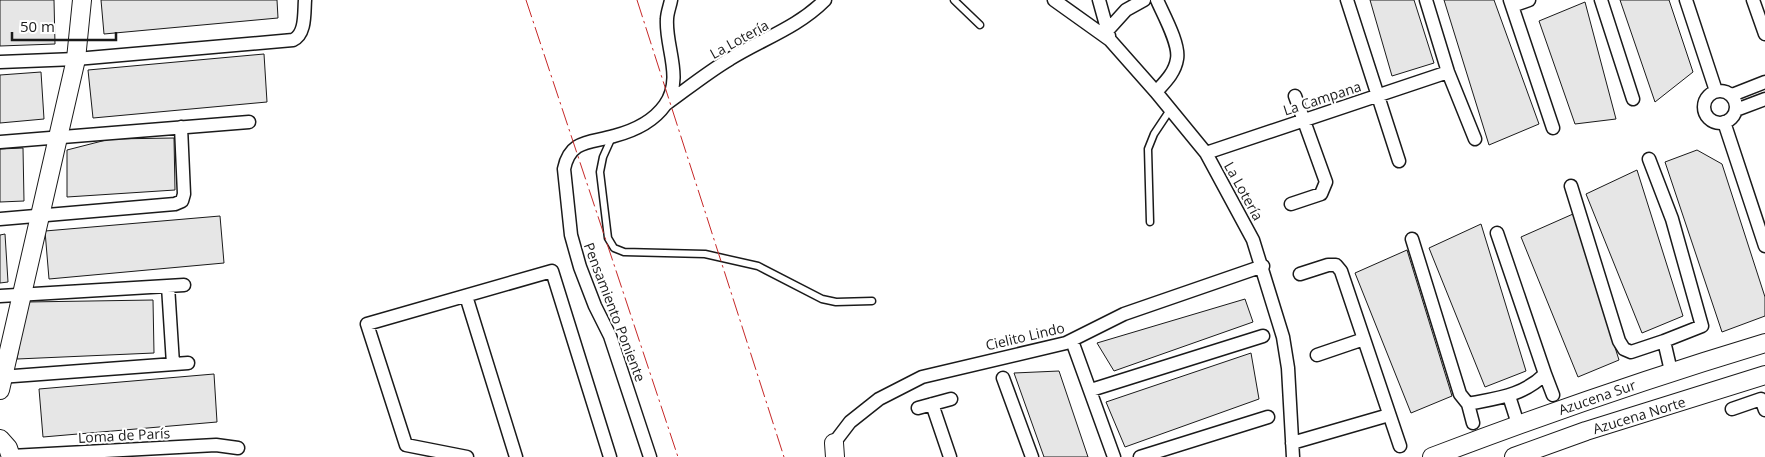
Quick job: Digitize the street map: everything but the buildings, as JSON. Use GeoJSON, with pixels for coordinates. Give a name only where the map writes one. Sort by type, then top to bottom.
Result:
{"type":"FeatureCollection","features":[{"type":"Feature","properties":{"kind":"street"},"geometry":{"type":"LineString","coordinates":[[82,0],[76,58],[59,138],[1,381],[188,364]]}},
{"type":"Feature","properties":{"kind":"street"},"geometry":{"type":"LineString","coordinates":[[0,62],[76,58],[293,40],[299,37],[302,31],[306,0]]}},
{"type":"Feature","properties":{"kind":"street","name":"Pensamiento Poniente"},"geometry":{"type":"LineString","coordinates":[[650,457],[610,336],[595,306],[580,267],[571,235],[564,169],[566,160],[575,148],[588,141],[612,137],[651,121],[666,104],[674,77],[667,19],[671,0]]}},
{"type":"Feature","properties":{"kind":"street","name":"La Lotería"},"geometry":{"type":"LineString","coordinates":[[666,104],[730,59],[788,29],[813,12],[825,0]]}},
{"type":"Feature","properties":{"kind":"street","name":"La Lotería"},"geometry":{"type":"LineString","coordinates":[[1054,0],[1109,36],[1156,92],[1206,153],[1253,240],[1263,266],[1283,337],[1288,368],[1293,457]]}},
{"type":"Feature","properties":{"kind":"street"},"geometry":{"type":"LineString","coordinates":[[1100,0],[1109,36]]}},
{"type":"Feature","properties":{"kind":"street"},"geometry":{"type":"LineString","coordinates":[[1109,36],[1126,10],[1144,0]]}},
{"type":"Feature","properties":{"kind":"street"},"geometry":{"type":"LineString","coordinates":[[1156,92],[1173,72],[1178,58],[1174,39],[1157,0]]}},
{"type":"Feature","properties":{"kind":"street"},"geometry":{"type":"LineString","coordinates":[[1347,0],[1399,161]]}},
{"type":"Feature","properties":{"kind":"street"},"geometry":{"type":"LineString","coordinates":[[1426,0],[1448,72],[1475,139]]}},
{"type":"Feature","properties":{"kind":"street"},"geometry":{"type":"LineString","coordinates":[[1529,0],[1511,3],[1553,128]]}},
{"type":"Feature","properties":{"kind":"street"},"geometry":{"type":"LineString","coordinates":[[1601,0],[1633,99]]}},
{"type":"Feature","properties":{"kind":"street"},"geometry":{"type":"LineString","coordinates":[[1686,0],[1716,91]]}},
{"type":"Feature","properties":{"kind":"street"},"geometry":{"type":"LineString","coordinates":[[1754,0],[1765,34]]}},
{"type":"Feature","properties":{"kind":"street","name":"La Campana"},"geometry":{"type":"LineString","coordinates":[[1206,153],[1448,72]]}},
{"type":"Feature","properties":{"kind":"street"},"geometry":{"type":"LineString","coordinates":[[1765,82],[1732,95],[1724,91],[1716,91],[1708,95],[1704,102],[1704,111],[1708,118],[1715,122],[1724,122],[1729,120],[1736,110],[1765,99]]}},
{"type":"Feature","properties":{"kind":"street"},"geometry":{"type":"LineString","coordinates":[[1732,95],[1736,110]]}},
{"type":"Feature","properties":{"kind":"street"},"geometry":{"type":"LineString","coordinates":[[1290,204],[1321,194],[1325,189],[1326,182],[1305,119],[1295,96]]}},
{"type":"Feature","properties":{"kind":"street"},"geometry":{"type":"LineString","coordinates":[[0,142],[249,122]]}},
{"type":"Feature","properties":{"kind":"street"},"geometry":{"type":"LineString","coordinates":[[1724,122],[1765,246]]}},
{"type":"Feature","properties":{"kind":"street"},"geometry":{"type":"LineString","coordinates":[[0,219],[175,204],[182,201],[184,194],[181,127]]}},
{"type":"Feature","properties":{"kind":"street"},"geometry":{"type":"LineString","coordinates":[[1571,186],[1619,341],[1624,349],[1631,352],[1664,341],[1702,326],[1672,219],[1649,159]]}},
{"type":"Feature","properties":{"kind":"street"},"geometry":{"type":"LineString","coordinates":[[1497,233],[1553,395]]}},
{"type":"Feature","properties":{"kind":"street"},"geometry":{"type":"LineString","coordinates":[[1412,239],[1460,394],[1468,404],[1473,423]]}},
{"type":"Feature","properties":{"kind":"street"},"geometry":{"type":"LineString","coordinates":[[1300,274],[1328,265],[1336,265],[1341,271],[1400,446]]}},
{"type":"Feature","properties":{"kind":"street","name":"Cielito Lindo"},"geometry":{"type":"LineString","coordinates":[[834,450],[850,422],[879,400],[922,377],[1072,341],[1124,314],[1263,266]]}},
{"type":"Feature","properties":{"kind":"street"},"geometry":{"type":"LineString","coordinates":[[467,457],[406,445],[367,324],[552,271],[610,457]]}},
{"type":"Feature","properties":{"kind":"street"},"geometry":{"type":"LineString","coordinates":[[0,296],[184,285]]}},
{"type":"Feature","properties":{"kind":"street"},"geometry":{"type":"LineString","coordinates":[[168,286],[173,364]]}},
{"type":"Feature","properties":{"kind":"street"},"geometry":{"type":"LineString","coordinates":[[466,296],[516,457]]}},
{"type":"Feature","properties":{"kind":"street"},"geometry":{"type":"LineString","coordinates":[[1091,390],[1262,336]]}},
{"type":"Feature","properties":{"kind":"street"},"geometry":{"type":"LineString","coordinates":[[1317,355],[1364,339]]}},
{"type":"Feature","properties":{"kind":"street"},"geometry":{"type":"LineString","coordinates":[[1072,341],[1114,457]]}},
{"type":"Feature","properties":{"kind":"street"},"geometry":{"type":"LineString","coordinates":[[1664,341],[1671,371]]}},
{"type":"Feature","properties":{"kind":"street","name":"Azucena Sur"},"geometry":{"type":"LineString","coordinates":[[1436,456],[1518,424],[1671,371],[1765,343]]}},
{"type":"Feature","properties":{"kind":"street"},"geometry":{"type":"LineString","coordinates":[[1468,404],[1509,396],[1533,386],[1546,374]]}},
{"type":"Feature","properties":{"kind":"street","name":"Azucena Norte"},"geometry":{"type":"LineString","coordinates":[[1514,457],[1586,431],[1765,376]]}},
{"type":"Feature","properties":{"kind":"street"},"geometry":{"type":"LineString","coordinates":[[1003,378],[1032,457]]}},
{"type":"Feature","properties":{"kind":"street"},"geometry":{"type":"LineString","coordinates":[[1509,396],[1518,424]]}},
{"type":"Feature","properties":{"kind":"street"},"geometry":{"type":"LineString","coordinates":[[918,408],[951,399]]}},
{"type":"Feature","properties":{"kind":"street"},"geometry":{"type":"LineString","coordinates":[[1732,409],[1761,399],[1765,410]]}},
{"type":"Feature","properties":{"kind":"street"},"geometry":{"type":"LineString","coordinates":[[932,404],[950,457]]}},
{"type":"Feature","properties":{"kind":"street"},"geometry":{"type":"LineString","coordinates":[[1292,444],[1389,415]]}},
{"type":"Feature","properties":{"kind":"street"},"geometry":{"type":"LineString","coordinates":[[1140,457],[1268,417]]}},
{"type":"Feature","properties":{"kind":"street"},"geometry":{"type":"LineString","coordinates":[[0,439],[11,456]]}},
{"type":"Feature","properties":{"kind":"street","name":"Loma de París"},"geometry":{"type":"LineString","coordinates":[[11,456],[216,445],[238,448]]}},
{"type":"Feature","properties":{"kind":"lane"},"geometry":{"type":"LineString","coordinates":[[954,0],[980,25]]}},
{"type":"Feature","properties":{"kind":"lane"},"geometry":{"type":"LineString","coordinates":[[1150,222],[1148,149],[1154,134],[1170,110]]}},
{"type":"Feature","properties":{"kind":"lane"},"geometry":{"type":"LineString","coordinates":[[612,137],[603,158],[600,172],[608,238],[614,248],[624,252],[705,254],[758,266],[822,298],[836,302],[872,301]]}},
{"type":"Feature","properties":{"kind":"power"},"geometry":{"type":"LineString","coordinates":[[526,0],[678,457]]}},
{"type":"Feature","properties":{"kind":"power"},"geometry":{"type":"LineString","coordinates":[[637,0],[784,457]]}}]}
